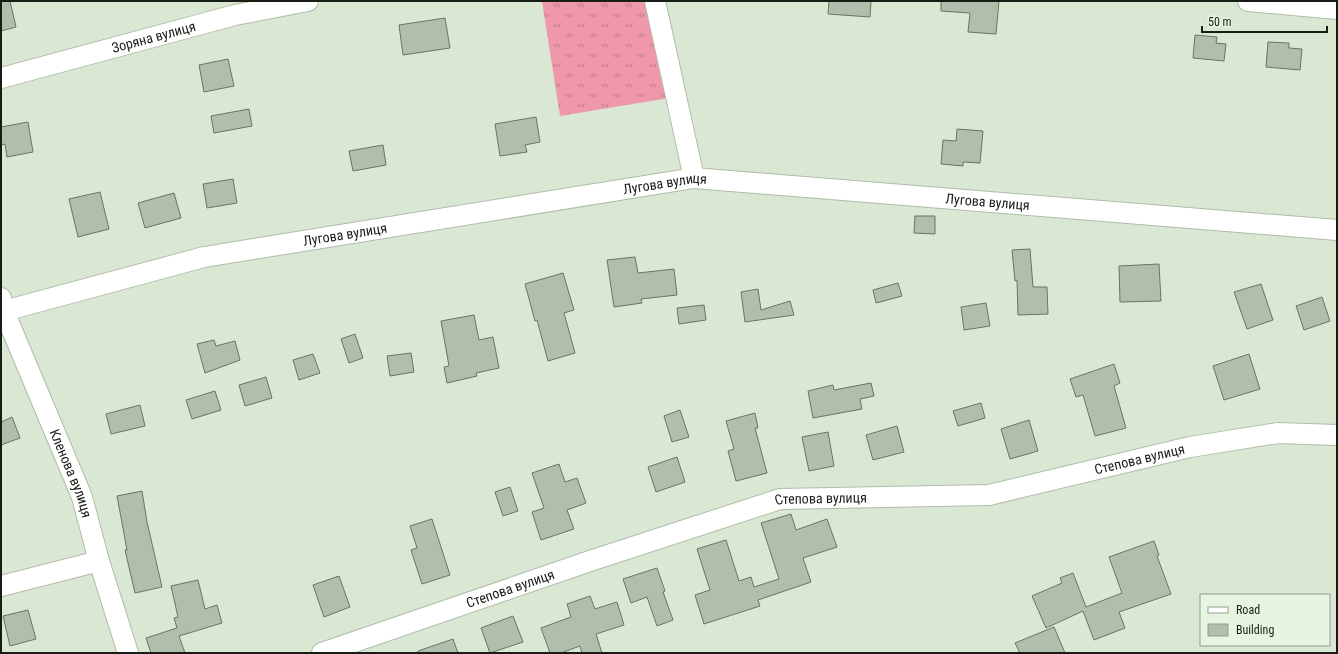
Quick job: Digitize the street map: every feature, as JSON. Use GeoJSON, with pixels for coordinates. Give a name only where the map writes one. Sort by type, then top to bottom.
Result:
{"type":"FeatureCollection","features":[{"type":"Feature","properties":{"kind":"street","name":"Зоряна вулиця"},"geometry":{"type":"LineString","coordinates":[[1,78],[235,15],[308,1]]}},
{"type":"Feature","properties":{"kind":"street"},"geometry":{"type":"LineString","coordinates":[[655,1],[694,178]]}},
{"type":"Feature","properties":{"kind":"street"},"geometry":{"type":"LineString","coordinates":[[1248,1],[1337,9]]}},
{"type":"Feature","properties":{"kind":"street","name":"Лугова вулиця"},"geometry":{"type":"LineString","coordinates":[[2,304],[204,257],[694,178],[1337,230]]}},
{"type":"Feature","properties":{"kind":"street","name":"Кленова вулиця"},"geometry":{"type":"LineString","coordinates":[[2,304],[82,497],[99,560],[128,653]]}},
{"type":"Feature","properties":{"kind":"street","name":"Степова вулиця"},"geometry":{"type":"LineString","coordinates":[[322,653],[593,560],[780,500],[989,496],[1190,447],[1278,433],[1337,435]]}},
{"type":"Feature","properties":{"kind":"street"},"geometry":{"type":"LineString","coordinates":[[1,586],[99,560]]}},
{"type":"Feature","properties":{"kind":"green space"},"geometry":{"type":"Polygon","coordinates":[[[542,1],[648,1],[669,98],[560,116],[542,1]]]}},
{"type":"Feature","properties":{"kind":"building"},"geometry":{"type":"Polygon","coordinates":[[[1,1],[10,1],[16,27],[1,31],[1,1]]]}},
{"type":"Feature","properties":{"kind":"building"},"geometry":{"type":"Polygon","coordinates":[[[829,1],[871,1],[870,17],[828,14],[829,1]]]}},
{"type":"Feature","properties":{"kind":"building"},"geometry":{"type":"Polygon","coordinates":[[[941,1],[999,1],[996,34],[968,32],[970,13],[941,11],[941,1]]]}},
{"type":"Feature","properties":{"kind":"building"},"geometry":{"type":"Polygon","coordinates":[[[445,18],[450,48],[403,55],[399,25],[445,18]]]}},
{"type":"Feature","properties":{"kind":"building"},"geometry":{"type":"Polygon","coordinates":[[[1195,35],[1217,37],[1216,43],[1226,44],[1224,61],[1193,58],[1195,35]]]}},
{"type":"Feature","properties":{"kind":"building"},"geometry":{"type":"Polygon","coordinates":[[[1268,42],[1289,43],[1289,48],[1302,49],[1300,70],[1266,67],[1268,42]]]}},
{"type":"Feature","properties":{"kind":"building"},"geometry":{"type":"Polygon","coordinates":[[[228,59],[234,86],[204,92],[199,65],[228,59]]]}},
{"type":"Feature","properties":{"kind":"building"},"geometry":{"type":"Polygon","coordinates":[[[249,109],[252,126],[214,133],[211,116],[249,109]]]}},
{"type":"Feature","properties":{"kind":"building"},"geometry":{"type":"Polygon","coordinates":[[[536,117],[540,142],[525,145],[527,152],[500,156],[495,124],[536,117]]]}},
{"type":"Feature","properties":{"kind":"building"},"geometry":{"type":"Polygon","coordinates":[[[28,122],[33,152],[7,157],[5,144],[1,145],[1,127],[28,122]]]}},
{"type":"Feature","properties":{"kind":"building"},"geometry":{"type":"Polygon","coordinates":[[[957,129],[983,131],[980,163],[963,162],[963,166],[941,164],[943,140],[956,141],[957,129]]]}},
{"type":"Feature","properties":{"kind":"building"},"geometry":{"type":"Polygon","coordinates":[[[383,145],[386,165],[353,171],[349,151],[383,145]]]}},
{"type":"Feature","properties":{"kind":"building"},"geometry":{"type":"Polygon","coordinates":[[[233,179],[237,203],[207,208],[203,184],[233,179]]]}},
{"type":"Feature","properties":{"kind":"building"},"geometry":{"type":"Polygon","coordinates":[[[100,192],[109,229],[78,237],[69,199],[100,192]]]}},
{"type":"Feature","properties":{"kind":"building"},"geometry":{"type":"Polygon","coordinates":[[[174,193],[181,218],[145,228],[138,203],[174,193]]]}},
{"type":"Feature","properties":{"kind":"building"},"geometry":{"type":"Polygon","coordinates":[[[915,216],[935,216],[935,234],[914,233],[915,216]]]}},
{"type":"Feature","properties":{"kind":"building"},"geometry":{"type":"Polygon","coordinates":[[[1030,249],[1033,287],[1047,287],[1048,314],[1018,315],[1017,280],[1015,281],[1012,250],[1030,249]]]}},
{"type":"Feature","properties":{"kind":"building"},"geometry":{"type":"Polygon","coordinates":[[[635,257],[638,273],[674,269],[677,295],[641,299],[642,303],[614,307],[607,260],[635,257]]]}},
{"type":"Feature","properties":{"kind":"building"},"geometry":{"type":"Polygon","coordinates":[[[1159,264],[1161,301],[1120,302],[1119,266],[1159,264]]]}},
{"type":"Feature","properties":{"kind":"building"},"geometry":{"type":"Polygon","coordinates":[[[563,273],[574,310],[564,313],[575,353],[548,361],[525,284],[563,273]]]}},
{"type":"Feature","properties":{"kind":"building"},"geometry":{"type":"Polygon","coordinates":[[[898,283],[902,296],[876,303],[873,290],[898,283]]]}},
{"type":"Feature","properties":{"kind":"building"},"geometry":{"type":"Polygon","coordinates":[[[1261,284],[1273,320],[1247,329],[1234,292],[1261,284]]]}},
{"type":"Feature","properties":{"kind":"building"},"geometry":{"type":"Polygon","coordinates":[[[758,289],[761,310],[790,301],[794,315],[745,322],[741,292],[758,289]]]}},
{"type":"Feature","properties":{"kind":"building"},"geometry":{"type":"Polygon","coordinates":[[[1322,297],[1330,321],[1304,330],[1296,306],[1322,297]]]}},
{"type":"Feature","properties":{"kind":"building"},"geometry":{"type":"Polygon","coordinates":[[[986,303],[990,326],[964,330],[961,307],[986,303]]]}},
{"type":"Feature","properties":{"kind":"building"},"geometry":{"type":"Polygon","coordinates":[[[704,305],[706,320],[679,324],[677,308],[704,305]]]}},
{"type":"Feature","properties":{"kind":"building"},"geometry":{"type":"Polygon","coordinates":[[[474,315],[479,340],[493,337],[499,368],[476,373],[477,376],[447,383],[444,367],[449,366],[441,321],[474,315]]]}},
{"type":"Feature","properties":{"kind":"building"},"geometry":{"type":"Polygon","coordinates":[[[355,334],[363,358],[349,363],[341,339],[355,334]]]}},
{"type":"Feature","properties":{"kind":"building"},"geometry":{"type":"Polygon","coordinates":[[[214,340],[216,346],[235,341],[240,360],[205,373],[197,344],[214,340]]]}},
{"type":"Feature","properties":{"kind":"building"},"geometry":{"type":"Polygon","coordinates":[[[411,353],[414,372],[390,376],[387,356],[411,353]]]}},
{"type":"Feature","properties":{"kind":"building"},"geometry":{"type":"Polygon","coordinates":[[[313,354],[320,373],[299,380],[293,360],[313,354]]]}},
{"type":"Feature","properties":{"kind":"building"},"geometry":{"type":"Polygon","coordinates":[[[1249,354],[1260,389],[1224,400],[1213,366],[1249,354]]]}},
{"type":"Feature","properties":{"kind":"building"},"geometry":{"type":"Polygon","coordinates":[[[1114,364],[1120,383],[1114,386],[1126,428],[1095,436],[1083,395],[1076,397],[1070,379],[1114,364]]]}},
{"type":"Feature","properties":{"kind":"building"},"geometry":{"type":"Polygon","coordinates":[[[266,377],[272,398],[245,406],[239,385],[266,377]]]}},
{"type":"Feature","properties":{"kind":"building"},"geometry":{"type":"Polygon","coordinates":[[[871,383],[874,396],[860,399],[862,409],[813,418],[808,391],[833,385],[834,390],[871,383]]]}},
{"type":"Feature","properties":{"kind":"building"},"geometry":{"type":"Polygon","coordinates":[[[215,391],[221,410],[192,419],[186,400],[215,391]]]}},
{"type":"Feature","properties":{"kind":"building"},"geometry":{"type":"Polygon","coordinates":[[[981,403],[985,418],[958,426],[953,411],[981,403]]]}},
{"type":"Feature","properties":{"kind":"building"},"geometry":{"type":"Polygon","coordinates":[[[140,405],[145,426],[111,434],[106,414],[140,405]]]}},
{"type":"Feature","properties":{"kind":"building"},"geometry":{"type":"Polygon","coordinates":[[[680,410],[689,437],[672,442],[664,416],[680,410]]]}},
{"type":"Feature","properties":{"kind":"building"},"geometry":{"type":"Polygon","coordinates":[[[755,413],[758,428],[755,428],[767,473],[736,481],[728,451],[734,449],[726,421],[755,413]]]}},
{"type":"Feature","properties":{"kind":"building"},"geometry":{"type":"Polygon","coordinates":[[[12,417],[20,438],[1,445],[1,422],[12,417]]]}},
{"type":"Feature","properties":{"kind":"building"},"geometry":{"type":"Polygon","coordinates":[[[1029,420],[1038,451],[1010,459],[1001,429],[1029,420]]]}},
{"type":"Feature","properties":{"kind":"building"},"geometry":{"type":"Polygon","coordinates":[[[897,426],[904,452],[873,460],[866,435],[897,426]]]}},
{"type":"Feature","properties":{"kind":"building"},"geometry":{"type":"Polygon","coordinates":[[[828,432],[834,466],[809,471],[802,437],[828,432]]]}},
{"type":"Feature","properties":{"kind":"building"},"geometry":{"type":"Polygon","coordinates":[[[677,457],[685,482],[656,492],[648,467],[677,457]]]}},
{"type":"Feature","properties":{"kind":"building"},"geometry":{"type":"Polygon","coordinates":[[[559,464],[565,482],[577,478],[586,503],[567,510],[574,529],[541,540],[532,512],[544,508],[532,473],[559,464]]]}},
{"type":"Feature","properties":{"kind":"building"},"geometry":{"type":"Polygon","coordinates":[[[510,487],[518,511],[503,516],[495,492],[510,487]]]}},
{"type":"Feature","properties":{"kind":"building"},"geometry":{"type":"Polygon","coordinates":[[[142,491],[147,522],[162,587],[135,593],[125,550],[127,550],[117,496],[142,491]]]}},
{"type":"Feature","properties":{"kind":"building"},"geometry":{"type":"Polygon","coordinates":[[[791,514],[796,530],[827,519],[837,547],[803,558],[811,582],[758,600],[760,606],[704,624],[695,595],[710,590],[697,549],[726,540],[739,581],[751,577],[754,587],[779,579],[761,523],[791,514]]]}},
{"type":"Feature","properties":{"kind":"building"},"geometry":{"type":"Polygon","coordinates":[[[432,519],[450,575],[422,584],[411,550],[417,548],[410,526],[432,519]]]}},
{"type":"Feature","properties":{"kind":"building"},"geometry":{"type":"Polygon","coordinates":[[[1154,541],[1159,555],[1157,556],[1171,594],[1119,612],[1125,628],[1094,640],[1083,611],[1046,628],[1032,596],[1062,583],[1060,578],[1073,573],[1086,607],[1122,593],[1109,557],[1154,541]]]}},
{"type":"Feature","properties":{"kind":"building"},"geometry":{"type":"Polygon","coordinates":[[[657,568],[665,591],[663,592],[673,620],[657,626],[647,597],[631,603],[623,579],[657,568]]]}},
{"type":"Feature","properties":{"kind":"building"},"geometry":{"type":"Polygon","coordinates":[[[339,576],[350,607],[324,617],[313,585],[339,576]]]}},
{"type":"Feature","properties":{"kind":"building"},"geometry":{"type":"Polygon","coordinates":[[[198,580],[205,609],[217,605],[222,623],[179,636],[185,653],[151,653],[146,638],[177,628],[174,618],[178,617],[171,586],[198,580]]]}},
{"type":"Feature","properties":{"kind":"building"},"geometry":{"type":"Polygon","coordinates":[[[590,596],[595,609],[617,602],[624,625],[596,634],[602,653],[582,653],[580,646],[561,653],[550,653],[541,628],[571,617],[567,604],[590,596]]]}},
{"type":"Feature","properties":{"kind":"building"},"geometry":{"type":"Polygon","coordinates":[[[28,610],[36,639],[10,646],[3,616],[28,610]]]}},
{"type":"Feature","properties":{"kind":"building"},"geometry":{"type":"Polygon","coordinates":[[[513,616],[523,642],[490,653],[481,628],[513,616]]]}},
{"type":"Feature","properties":{"kind":"building"},"geometry":{"type":"Polygon","coordinates":[[[1054,627],[1065,653],[1020,653],[1015,643],[1054,627]]]}},
{"type":"Feature","properties":{"kind":"building"},"geometry":{"type":"Polygon","coordinates":[[[453,639],[458,653],[418,653],[418,651],[453,639]]]}}]}
